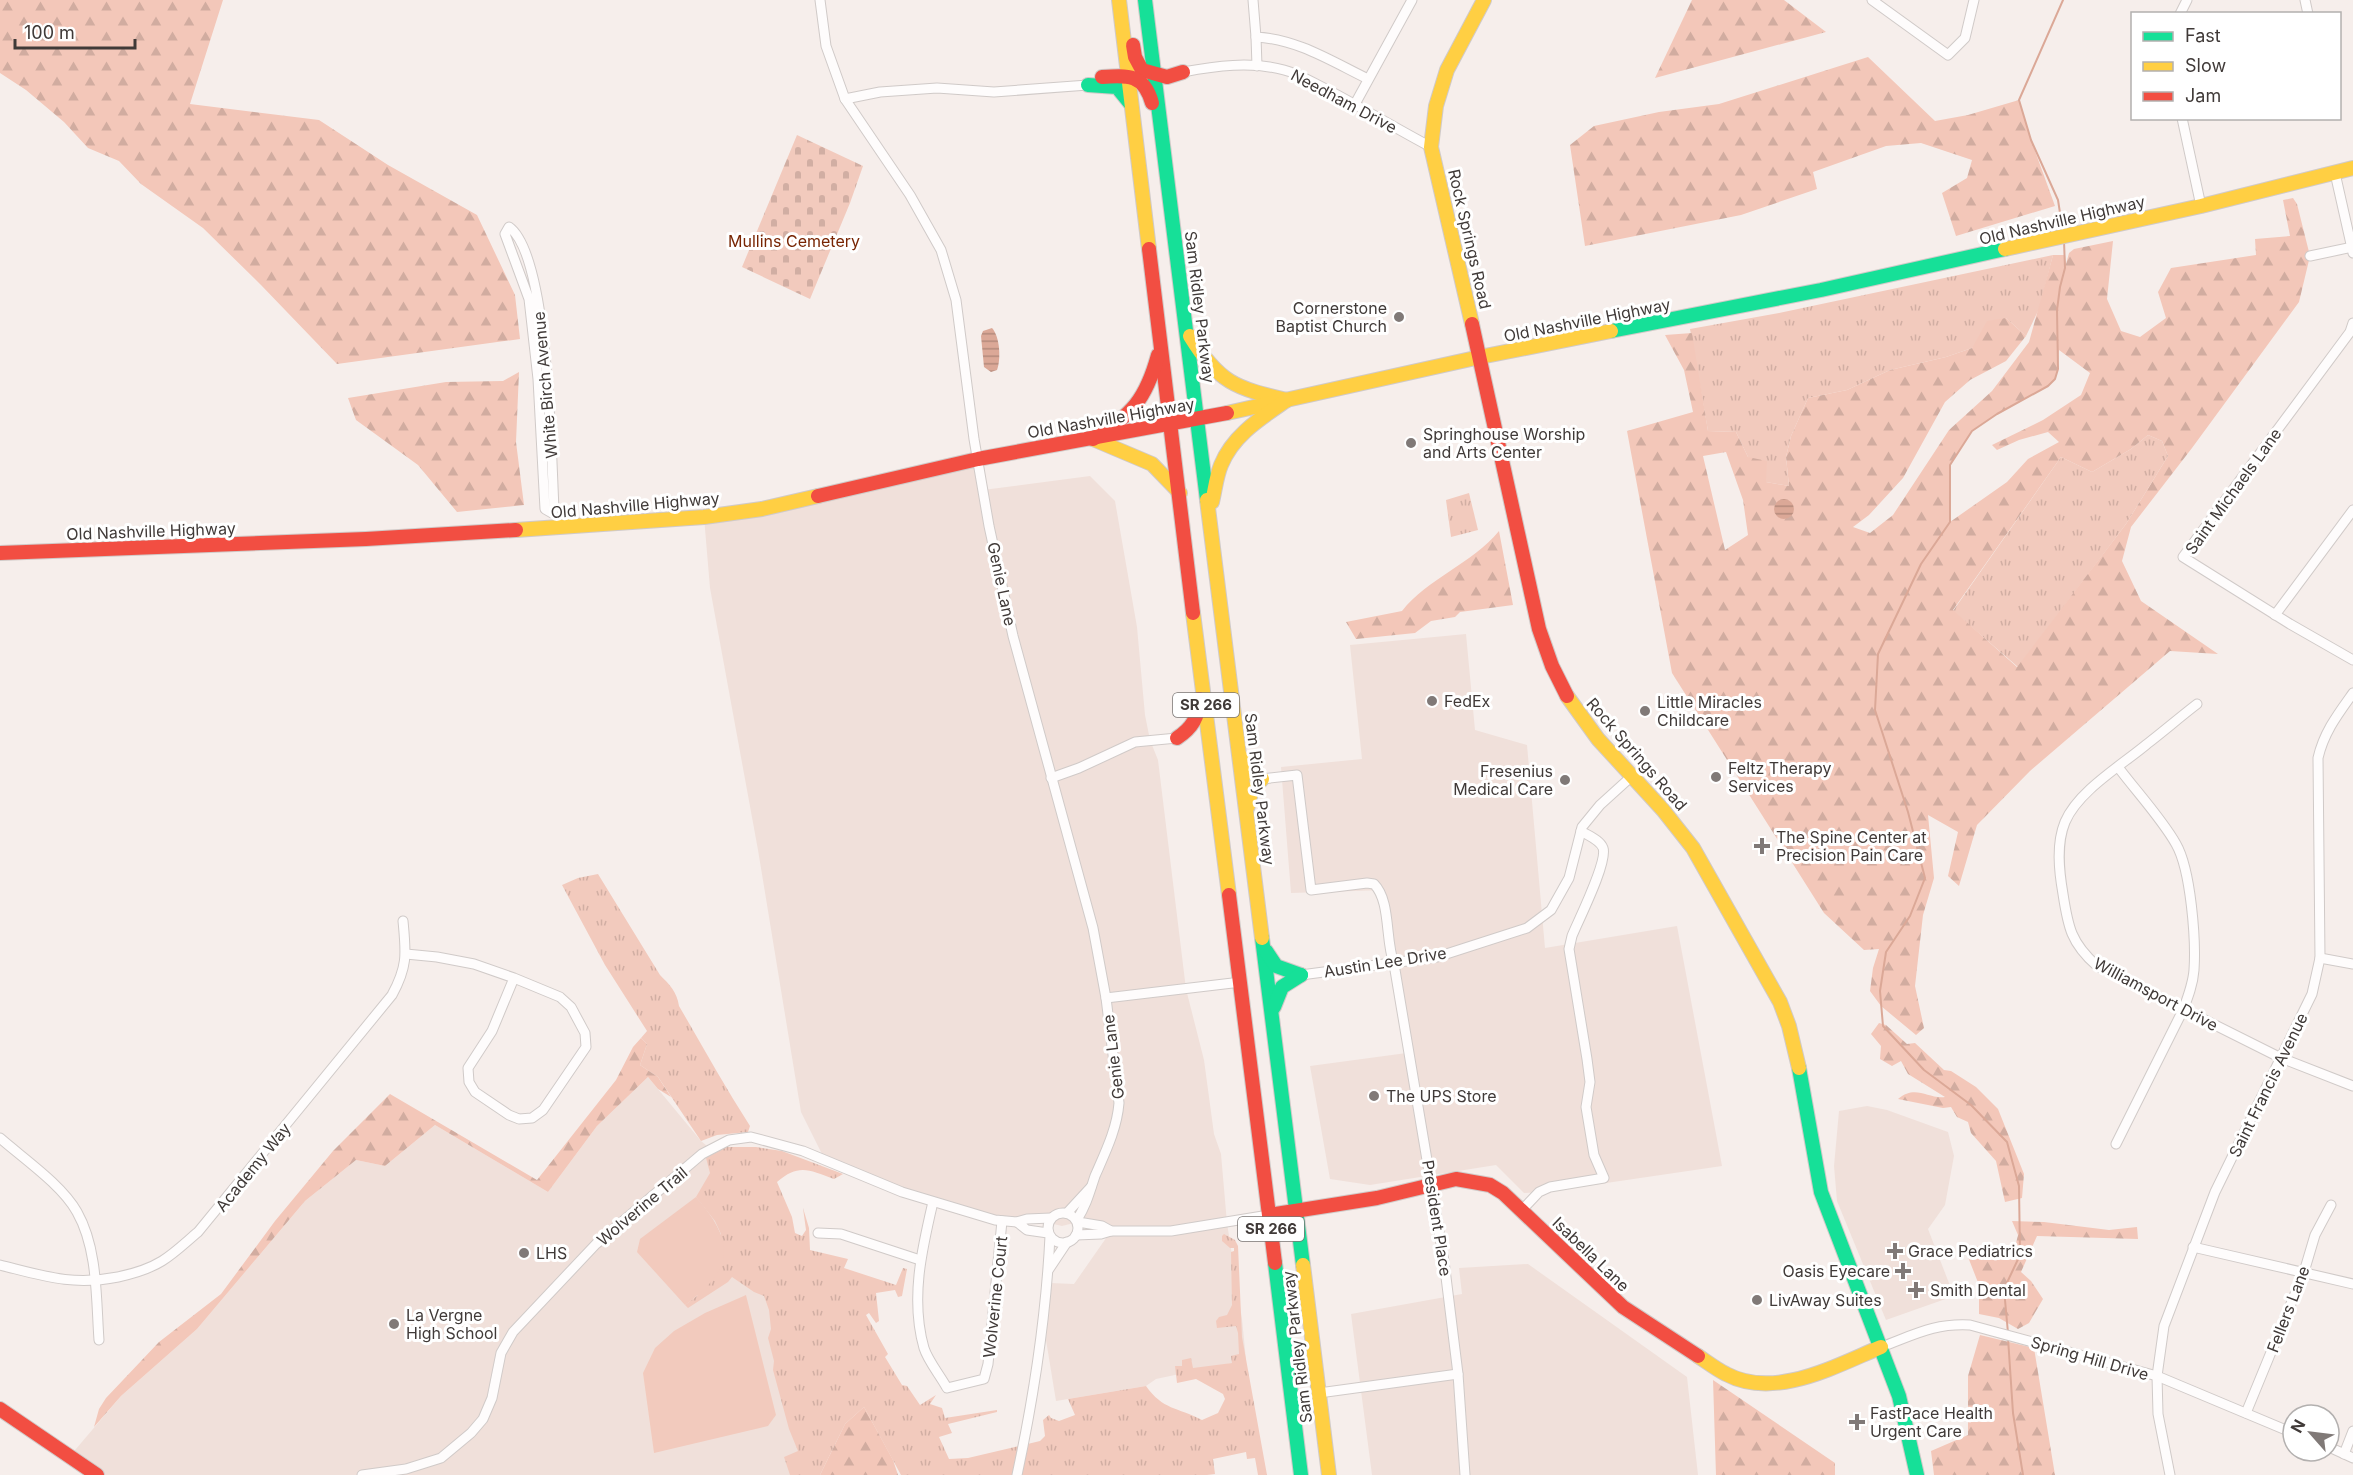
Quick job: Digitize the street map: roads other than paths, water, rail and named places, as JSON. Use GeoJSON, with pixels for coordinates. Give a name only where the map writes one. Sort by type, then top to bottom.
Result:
{"type":"FeatureCollection","features":[{"type":"Feature","properties":{"kind":"main road"},"geometry":{"type":"LineString","coordinates":[[1088,85],[1114,70],[1120,56],[1113,0]]}},
{"type":"Feature","properties":{"kind":"main road","name":"Sam Ridley Parkway"},"geometry":{"type":"LineString","coordinates":[[1119,0],[1301,1475]]}},
{"type":"Feature","properties":{"kind":"main road"},"geometry":{"type":"LineString","coordinates":[[1128,0],[1135,57],[1142,70],[1167,77],[1183,72]]}},
{"type":"Feature","properties":{"kind":"main road","name":"Sam Ridley Parkway"},"geometry":{"type":"LineString","coordinates":[[1145,0],[1329,1475]]}},
{"type":"Feature","properties":{"kind":"main road","name":"Rock Springs Road"},"geometry":{"type":"LineString","coordinates":[[1484,0],[1470,23],[1440,85],[1432,118],[1431,147],[1480,357],[1539,629],[1552,665],[1569,700],[1598,739],[1676,824],[1693,848],[1780,1002],[1790,1026],[1798,1059],[1821,1192],[1899,1396],[1917,1475]]}},
{"type":"Feature","properties":{"kind":"main road"},"geometry":{"type":"LineString","coordinates":[[1152,54],[1160,66],[1166,70],[1183,72]]}},
{"type":"Feature","properties":{"kind":"main road"},"geometry":{"type":"LineString","coordinates":[[1102,77],[1129,76],[1142,82],[1150,94],[1164,200],[1171,204]]}},
{"type":"Feature","properties":{"kind":"main road"},"geometry":{"type":"LineString","coordinates":[[1088,85],[1117,87],[1125,93],[1132,105]]}},
{"type":"Feature","properties":{"kind":"main road","name":"Old Nashville Highway"},"geometry":{"type":"LineString","coordinates":[[0,553],[366,539],[704,517],[762,509],[978,459],[1198,419],[1480,357],[1821,290],[2201,206],[2353,168]]}},
{"type":"Feature","properties":{"kind":"main road"},"geometry":{"type":"LineString","coordinates":[[1187,331],[1205,362],[1220,377],[1242,389],[1287,400]]}},
{"type":"Feature","properties":{"kind":"main road"},"geometry":{"type":"LineString","coordinates":[[1093,439],[1123,421],[1144,398],[1154,373],[1160,345]]}},
{"type":"Feature","properties":{"kind":"main road"},"geometry":{"type":"LineString","coordinates":[[1209,512],[1221,465],[1231,445],[1248,427],[1287,400]]}},
{"type":"Feature","properties":{"kind":"main road"},"geometry":{"type":"LineString","coordinates":[[1093,439],[1152,464],[1180,493]]}},
{"type":"Feature","properties":{"kind":"main road"},"geometry":{"type":"LineString","coordinates":[[1177,738],[1194,726],[1200,709],[1198,689],[1201,666]]}},
{"type":"Feature","properties":{"kind":"main road"},"geometry":{"type":"LineString","coordinates":[[1177,738],[1199,741],[1212,757]]}},
{"type":"Feature","properties":{"kind":"main road"},"geometry":{"type":"LineString","coordinates":[[1239,752],[1248,769],[1262,779],[1251,792],[1247,811]]}},
{"type":"Feature","properties":{"kind":"main road"},"geometry":{"type":"LineString","coordinates":[[1264,947],[1276,966],[1301,975]]}},
{"type":"Feature","properties":{"kind":"main road"},"geometry":{"type":"LineString","coordinates":[[1272,1013],[1281,987],[1301,975]]}},
{"type":"Feature","properties":{"kind":"main road","name":"Isabella Lane"},"geometry":{"type":"LineString","coordinates":[[1269,1215],[1377,1198],[1456,1179],[1490,1185],[1522,1210],[1623,1307],[1727,1375],[1749,1381],[1776,1383],[1804,1379],[1881,1347]]}},
{"type":"Feature","properties":{"kind":"main road"},"geometry":{"type":"LineString","coordinates":[[0,1409],[97,1475]]}},
{"type":"Feature","properties":{"kind":"street","name":"Genie Lane"},"geometry":{"type":"LineString","coordinates":[[820,0],[826,46],[845,99],[910,195],[941,250],[956,300],[989,526],[1013,636],[1093,928],[1106,998],[1119,1110],[1108,1147],[1091,1187],[1089,1202],[1077,1221]]}},
{"type":"Feature","properties":{"kind":"street"},"geometry":{"type":"LineString","coordinates":[[1253,0],[1257,66]]}},
{"type":"Feature","properties":{"kind":"street"},"geometry":{"type":"LineString","coordinates":[[1354,104],[1412,0]]}},
{"type":"Feature","properties":{"kind":"street"},"geometry":{"type":"LineString","coordinates":[[1872,0],[1948,55],[1965,38],[1974,0]]}},
{"type":"Feature","properties":{"kind":"street"},"geometry":{"type":"LineString","coordinates":[[1256,37],[1277,38],[1296,44],[1368,79]]}},
{"type":"Feature","properties":{"kind":"street","name":"Needham Drive"},"geometry":{"type":"LineString","coordinates":[[1183,72],[1210,67],[1257,66],[1283,70],[1298,75],[1354,104],[1431,147]]}},
{"type":"Feature","properties":{"kind":"street"},"geometry":{"type":"LineString","coordinates":[[845,99],[880,92],[937,88],[994,92],[1088,85]]}},
{"type":"Feature","properties":{"kind":"street"},"geometry":{"type":"LineString","coordinates":[[2182,120],[2201,206]]}},
{"type":"Feature","properties":{"kind":"street"},"geometry":{"type":"LineString","coordinates":[[2310,256],[2353,249],[2335,173]]}},
{"type":"Feature","properties":{"kind":"street","name":"White Birch Avenue"},"geometry":{"type":"LineString","coordinates":[[508,227],[515,231],[528,259],[538,295],[545,346],[554,508],[552,513]]}},
{"type":"Feature","properties":{"kind":"street","name":"Saint Michaels Lane"},"geometry":{"type":"LineString","coordinates":[[2353,323],[2350,332],[2183,557],[2275,615],[2353,660]]}},
{"type":"Feature","properties":{"kind":"street"},"geometry":{"type":"LineString","coordinates":[[2275,615],[2353,510]]}},
{"type":"Feature","properties":{"kind":"street","name":"Saint Francis Avenue"},"geometry":{"type":"LineString","coordinates":[[2170,1475],[2158,1414],[2157,1376],[2164,1326],[2215,1192],[2312,994],[2320,958],[2318,758],[2329,726],[2353,693]]}},
{"type":"Feature","properties":{"kind":"street","name":"Williamsport Drive"},"geometry":{"type":"LineString","coordinates":[[2197,704],[2088,792],[2071,811],[2062,831],[2059,863],[2066,914],[2078,948],[2097,966],[2183,1010],[2282,1058],[2353,1086]]}},
{"type":"Feature","properties":{"kind":"street"},"geometry":{"type":"LineString","coordinates":[[1051,778],[1079,768],[1135,742],[1177,738]]}},
{"type":"Feature","properties":{"kind":"street"},"geometry":{"type":"LineString","coordinates":[[2116,1144],[2183,1010],[2191,989],[2194,971],[2186,870],[2177,845],[2118,767]]}},
{"type":"Feature","properties":{"kind":"street"},"geometry":{"type":"LineString","coordinates":[[1262,779],[1297,775],[1311,890],[1367,883],[1374,884],[1380,891],[1383,898],[1389,950],[1394,964]]}},
{"type":"Feature","properties":{"kind":"street","name":"Austin Lee Drive"},"geometry":{"type":"LineString","coordinates":[[1301,975],[1437,957],[1527,928],[1553,908],[1569,878],[1581,831],[1600,805],[1632,776]]}},
{"type":"Feature","properties":{"kind":"street"},"geometry":{"type":"LineString","coordinates":[[1522,1210],[1539,1192],[1550,1187],[1604,1178],[1594,1155],[1586,1107],[1590,1082],[1569,948],[1604,855],[1603,846],[1581,831]]}},
{"type":"Feature","properties":{"kind":"street","name":"Academy Way"},"geometry":{"type":"LineString","coordinates":[[0,1265],[50,1278],[79,1282],[94,1281],[131,1274],[162,1262],[198,1232],[392,995],[402,977],[406,954],[403,921]]}},
{"type":"Feature","properties":{"kind":"street"},"geometry":{"type":"LineString","coordinates":[[406,954],[474,964],[514,978],[560,997],[571,1007],[585,1032],[586,1047],[543,1110],[532,1118],[519,1119],[509,1115],[475,1092],[469,1082],[468,1068],[492,1031],[514,978]]}},
{"type":"Feature","properties":{"kind":"street"},"geometry":{"type":"LineString","coordinates":[[2320,958],[2353,964]]}},
{"type":"Feature","properties":{"kind":"street","name":"President Place"},"geometry":{"type":"LineString","coordinates":[[1394,964],[1432,1184],[1458,1374],[1465,1475]]}},
{"type":"Feature","properties":{"kind":"street"},"geometry":{"type":"LineString","coordinates":[[1106,998],[1241,982]]}},
{"type":"Feature","properties":{"kind":"street","name":"Wolverine Trail"},"geometry":{"type":"LineString","coordinates":[[362,1475],[406,1469],[441,1458],[471,1433],[483,1419],[492,1398],[501,1353],[513,1332],[596,1244],[702,1154],[729,1140],[751,1137],[803,1151],[902,1192],[1002,1221],[1017,1222],[1027,1219],[1051,1218]]}},
{"type":"Feature","properties":{"kind":"street"},"geometry":{"type":"LineString","coordinates":[[0,1138],[60,1191],[77,1211],[86,1232],[94,1281],[99,1340]]}},
{"type":"Feature","properties":{"kind":"street","name":"Genie Lane"},"geometry":{"type":"LineString","coordinates":[[1067,1213],[1091,1187]]}},
{"type":"Feature","properties":{"kind":"street","name":"Wolverine Court"},"geometry":{"type":"LineString","coordinates":[[933,1202],[920,1260],[918,1320],[924,1350],[947,1388],[984,1379],[988,1364],[1002,1221]]}},
{"type":"Feature","properties":{"kind":"street","name":"Fellers Lane"},"geometry":{"type":"LineString","coordinates":[[2246,1413],[2304,1272],[2315,1235],[2331,1205]]}},
{"type":"Feature","properties":{"kind":"street"},"geometry":{"type":"LineString","coordinates":[[1017,1475],[1043,1331],[1048,1271],[1048,1224],[1055,1215],[1067,1213],[1077,1221],[1102,1226],[1111,1231]]}},
{"type":"Feature","properties":{"kind":"street"},"geometry":{"type":"LineString","coordinates":[[1048,1271],[1067,1242],[1076,1235],[1101,1234],[1111,1231],[1171,1231],[1269,1215]]}},
{"type":"Feature","properties":{"kind":"street"},"geometry":{"type":"LineString","coordinates":[[1076,1235],[1077,1221]]}},
{"type":"Feature","properties":{"kind":"street","name":"Wolverine Trail"},"geometry":{"type":"LineString","coordinates":[[1017,1222],[1028,1230],[1049,1234]]}},
{"type":"Feature","properties":{"kind":"street"},"geometry":{"type":"LineString","coordinates":[[818,1233],[841,1234],[920,1260]]}},
{"type":"Feature","properties":{"kind":"street"},"geometry":{"type":"LineString","coordinates":[[1049,1234],[1058,1242],[1067,1242]]}},
{"type":"Feature","properties":{"kind":"street"},"geometry":{"type":"LineString","coordinates":[[2193,1247],[2353,1284]]}},
{"type":"Feature","properties":{"kind":"street","name":"Spring Hill Drive"},"geometry":{"type":"LineString","coordinates":[[1881,1347],[1935,1326],[1970,1325],[2157,1376],[2281,1427]]}},
{"type":"Feature","properties":{"kind":"street"},"geometry":{"type":"LineString","coordinates":[[1319,1393],[1458,1374]]}},
{"type":"Feature","properties":{"kind":"street"},"geometry":{"type":"LineString","coordinates":[[2348,1456],[2353,1431]]}},
{"type":"Feature","properties":{"kind":"waterway"},"geometry":{"type":"LineString","coordinates":[[2063,0],[2019,100],[2031,140],[2058,200],[2063,232]]}},
{"type":"Feature","properties":{"kind":"waterway"},"geometry":{"type":"LineString","coordinates":[[2008,1333],[2004,1289],[2020,1255],[2019,1186],[2007,1142],[1971,1105],[1924,1070],[1883,1026],[1880,991],[1886,952],[1910,916],[1925,878],[1908,812],[1875,710],[1878,654],[1921,564],[1950,522],[1950,465],[1972,431],[1997,414],[2048,386],[2055,379],[2058,369],[2057,310],[2065,268],[2064,241]]}},
{"type":"Feature","properties":{"kind":"waterway"},"geometry":{"type":"LineString","coordinates":[[2008,1338],[2013,1413],[2023,1475]]}},
{"type":"Feature","properties":{"kind":"place","name":"Cornerstone Baptist Church"},"geometry":{"type":"Point","coordinates":[1399,317]}},
{"type":"Feature","properties":{"kind":"place","name":"Springhouse Worship and Arts Center"},"geometry":{"type":"Point","coordinates":[1411,443]}},
{"type":"Feature","properties":{"kind":"place","name":"FedEx"},"geometry":{"type":"Point","coordinates":[1432,701]}},
{"type":"Feature","properties":{"kind":"place","name":"Little Miracles Childcare"},"geometry":{"type":"Point","coordinates":[1645,711]}},
{"type":"Feature","properties":{"kind":"place","name":"Feltz Therapy Services"},"geometry":{"type":"Point","coordinates":[1716,777]}},
{"type":"Feature","properties":{"kind":"place","name":"Fresenius Medical Care"},"geometry":{"type":"Point","coordinates":[1565,780]}},
{"type":"Feature","properties":{"kind":"place","name":"The Spine Center at Precision Pain Care"},"geometry":{"type":"Point","coordinates":[1762,846]}},
{"type":"Feature","properties":{"kind":"place","name":"The UPS Store"},"geometry":{"type":"Point","coordinates":[1374,1096]}},
{"type":"Feature","properties":{"kind":"place","name":"Grace Pediatrics"},"geometry":{"type":"Point","coordinates":[1895,1251]}},
{"type":"Feature","properties":{"kind":"place","name":"LHS"},"geometry":{"type":"Point","coordinates":[524,1253]}},
{"type":"Feature","properties":{"kind":"place","name":"Oasis Eyecare"},"geometry":{"type":"Point","coordinates":[1903,1271]}},
{"type":"Feature","properties":{"kind":"place","name":"Smith Dental"},"geometry":{"type":"Point","coordinates":[1916,1290]}},
{"type":"Feature","properties":{"kind":"place","name":"LivAway Suites"},"geometry":{"type":"Point","coordinates":[1757,1300]}},
{"type":"Feature","properties":{"kind":"place","name":"La Vergne High School"},"geometry":{"type":"Point","coordinates":[394,1324]}},
{"type":"Feature","properties":{"kind":"place","name":"FastPace Health Urgent Care"},"geometry":{"type":"Point","coordinates":[1857,1422]}},
{"type":"Feature","properties":{"kind":"park label","name":"Mullins Cemetery"},"geometry":{"type":"Point","coordinates":[794,241]}}]}
